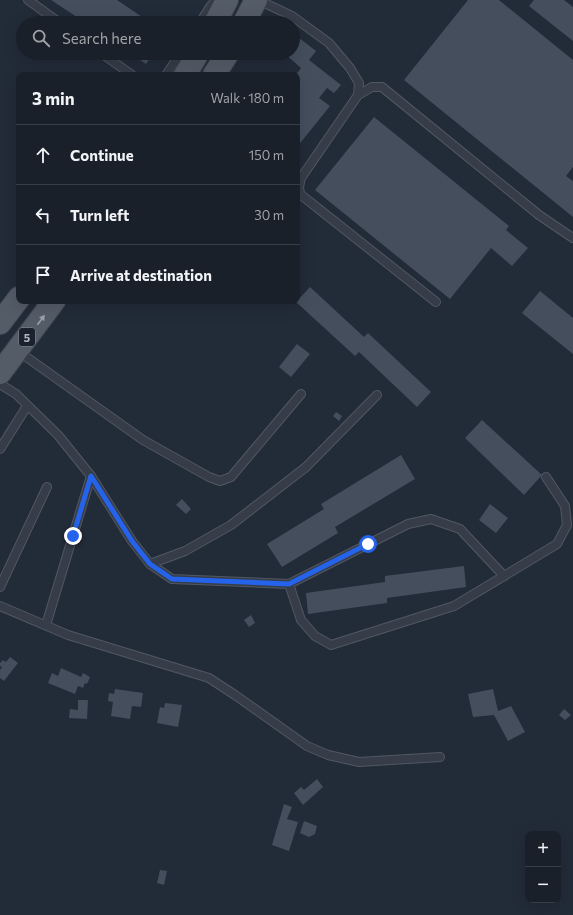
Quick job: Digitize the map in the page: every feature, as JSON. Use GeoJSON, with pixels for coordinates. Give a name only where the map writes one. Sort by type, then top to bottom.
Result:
{"type":"FeatureCollection","features":[{"type":"Feature","properties":{"kind":"main road"},"geometry":{"type":"LineString","coordinates":[[219,16],[227,0]]}},
{"type":"Feature","properties":{"kind":"main road"},"geometry":{"type":"LineString","coordinates":[[248,16],[257,0]]}},
{"type":"Feature","properties":{"kind":"main road"},"geometry":{"type":"LineString","coordinates":[[187,72],[194,60]]}},
{"type":"Feature","properties":{"kind":"main road"},"geometry":{"type":"LineString","coordinates":[[216,72],[224,60]]}},
{"type":"Feature","properties":{"kind":"main road"},"geometry":{"type":"LineString","coordinates":[[0,323],[16,302]]}},
{"type":"Feature","properties":{"kind":"main road","name":"5"},"geometry":{"type":"LineString","coordinates":[[0,373],[52,304]]}},
{"type":"Feature","properties":{"kind":"lane"},"geometry":{"type":"LineString","coordinates":[[28,0],[50,16]]}},
{"type":"Feature","properties":{"kind":"lane"},"geometry":{"type":"LineString","coordinates":[[204,16],[216,0]]}},
{"type":"Feature","properties":{"kind":"lane"},"geometry":{"type":"LineString","coordinates":[[257,0],[292,16]]}},
{"type":"Feature","properties":{"kind":"lane"},"geometry":{"type":"LineString","coordinates":[[300,22],[329,43],[350,68],[359,83],[358,95]]}},
{"type":"Feature","properties":{"kind":"lane"},"geometry":{"type":"LineString","coordinates":[[111,60],[128,72]]}},
{"type":"Feature","properties":{"kind":"lane"},"geometry":{"type":"LineString","coordinates":[[168,72],[176,60]]}},
{"type":"Feature","properties":{"kind":"lane"},"geometry":{"type":"LineString","coordinates":[[300,182],[301,178],[358,95],[372,87],[382,87],[538,215],[573,238]]}},
{"type":"Feature","properties":{"kind":"lane"},"geometry":{"type":"LineString","coordinates":[[300,194],[436,302]]}},
{"type":"Feature","properties":{"kind":"lane"},"geometry":{"type":"LineString","coordinates":[[17,350],[143,440],[209,477],[220,481],[231,477],[301,394]]}},
{"type":"Feature","properties":{"kind":"lane"},"geometry":{"type":"LineString","coordinates":[[0,384],[16,394],[58,435],[91,476],[132,541],[150,564],[172,579],[289,584],[408,524],[431,520],[460,529],[504,576]]}},
{"type":"Feature","properties":{"kind":"lane"},"geometry":{"type":"LineString","coordinates":[[150,564],[185,550],[231,525],[306,467],[376,395]]}},
{"type":"Feature","properties":{"kind":"lane"},"geometry":{"type":"LineString","coordinates":[[0,449],[27,406]]}},
{"type":"Feature","properties":{"kind":"lane"},"geometry":{"type":"LineString","coordinates":[[46,626],[91,476]]}},
{"type":"Feature","properties":{"kind":"lane"},"geometry":{"type":"LineString","coordinates":[[289,584],[301,620],[315,636],[330,645],[454,606],[557,544],[567,525],[565,506],[546,477]]}},
{"type":"Feature","properties":{"kind":"lane"},"geometry":{"type":"LineString","coordinates":[[0,587],[47,487]]}},
{"type":"Feature","properties":{"kind":"lane"},"geometry":{"type":"LineString","coordinates":[[0,606],[68,635],[209,678],[236,695],[307,746],[328,755],[358,762],[440,757]]}},
{"type":"Feature","properties":{"kind":"building"},"geometry":{"type":"Polygon","coordinates":[[[51,0],[117,0],[141,16],[75,16],[51,0]]]}},
{"type":"Feature","properties":{"kind":"building"},"geometry":{"type":"Polygon","coordinates":[[[468,0],[499,0],[573,60],[573,167],[566,176],[573,181],[573,217],[404,80],[468,0]]]}},
{"type":"Feature","properties":{"kind":"building"},"geometry":{"type":"Polygon","coordinates":[[[534,0],[564,0],[573,7],[573,41],[529,6],[534,0]]]}},
{"type":"Feature","properties":{"kind":"building"},"geometry":{"type":"Polygon","coordinates":[[[300,39],[316,51],[309,60],[341,85],[334,93],[327,88],[319,98],[330,106],[300,143],[300,72],[298,72],[301,68],[292,60],[300,60],[300,39]]]}},
{"type":"Feature","properties":{"kind":"building"},"geometry":{"type":"Polygon","coordinates":[[[140,60],[149,60],[146,64],[140,60]]]}},
{"type":"Feature","properties":{"kind":"building"},"geometry":{"type":"Polygon","coordinates":[[[374,117],[509,226],[506,230],[528,248],[512,266],[491,248],[450,299],[315,190],[374,117]]]}},
{"type":"Feature","properties":{"kind":"building"},"geometry":{"type":"Polygon","coordinates":[[[310,287],[364,337],[368,333],[431,392],[417,407],[359,352],[355,356],[298,304],[300,304],[300,298],[310,287]]]}},
{"type":"Feature","properties":{"kind":"building"},"geometry":{"type":"Polygon","coordinates":[[[540,291],[573,318],[573,354],[522,313],[540,291]]]}},
{"type":"Feature","properties":{"kind":"building"},"geometry":{"type":"Polygon","coordinates":[[[297,344],[310,354],[291,377],[279,367],[297,344]]]}},
{"type":"Feature","properties":{"kind":"building"},"geometry":{"type":"Polygon","coordinates":[[[336,412],[342,416],[339,421],[333,416],[336,412]]]}},
{"type":"Feature","properties":{"kind":"building"},"geometry":{"type":"Polygon","coordinates":[[[482,420],[542,475],[524,495],[465,438],[482,420]]]}},
{"type":"Feature","properties":{"kind":"building"},"geometry":{"type":"Polygon","coordinates":[[[401,455],[415,479],[335,527],[338,533],[282,567],[267,544],[324,509],[321,504],[401,455]]]}},
{"type":"Feature","properties":{"kind":"building"},"geometry":{"type":"Polygon","coordinates":[[[182,499],[191,509],[186,514],[176,505],[182,499]]]}},
{"type":"Feature","properties":{"kind":"building"},"geometry":{"type":"Polygon","coordinates":[[[490,504],[508,518],[496,533],[479,520],[490,504]]]}},
{"type":"Feature","properties":{"kind":"building"},"geometry":{"type":"Polygon","coordinates":[[[464,566],[466,587],[387,598],[387,603],[308,614],[306,593],[385,582],[385,576],[464,566]]]}},
{"type":"Feature","properties":{"kind":"building"},"geometry":{"type":"Polygon","coordinates":[[[251,615],[255,623],[249,627],[244,620],[251,615]]]}},
{"type":"Feature","properties":{"kind":"building"},"geometry":{"type":"Polygon","coordinates":[[[10,657],[18,663],[4,681],[0,678],[0,670],[2,667],[0,666],[0,663],[3,660],[6,662],[10,657]]]}},
{"type":"Feature","properties":{"kind":"building"},"geometry":{"type":"Polygon","coordinates":[[[61,668],[81,677],[83,673],[90,677],[87,684],[85,683],[83,688],[78,686],[75,694],[48,683],[52,673],[58,676],[61,668]]]}},
{"type":"Feature","properties":{"kind":"building"},"geometry":{"type":"Polygon","coordinates":[[[115,689],[143,693],[141,707],[132,706],[130,719],[111,716],[113,702],[108,701],[109,693],[114,694],[115,689]]]}},
{"type":"Feature","properties":{"kind":"building"},"geometry":{"type":"Polygon","coordinates":[[[493,689],[498,711],[511,706],[525,732],[508,741],[494,715],[473,717],[468,694],[493,689]]]}},
{"type":"Feature","properties":{"kind":"building"},"geometry":{"type":"Polygon","coordinates":[[[78,700],[88,700],[87,719],[69,718],[70,709],[78,710],[78,700]]]}},
{"type":"Feature","properties":{"kind":"building"},"geometry":{"type":"Polygon","coordinates":[[[165,703],[182,705],[178,727],[157,723],[160,707],[164,708],[165,703]]]}},
{"type":"Feature","properties":{"kind":"building"},"geometry":{"type":"Polygon","coordinates":[[[564,709],[571,715],[565,720],[559,715],[564,709]]]}},
{"type":"Feature","properties":{"kind":"building"},"geometry":{"type":"Polygon","coordinates":[[[317,779],[323,787],[303,805],[294,793],[301,787],[304,790],[317,779]]]}},
{"type":"Feature","properties":{"kind":"building"},"geometry":{"type":"Polygon","coordinates":[[[284,804],[292,807],[287,819],[298,822],[289,851],[272,845],[284,804]]]}},
{"type":"Feature","properties":{"kind":"building"},"geometry":{"type":"Polygon","coordinates":[[[304,821],[317,826],[315,834],[309,837],[300,833],[304,821]]]}},
{"type":"Feature","properties":{"kind":"building"},"geometry":{"type":"Polygon","coordinates":[[[160,870],[167,871],[164,885],[157,883],[160,870]]]}},
{"type":"Feature","properties":{"kind":"route"},"geometry":{"type":"LineString","coordinates":[[73,536],[91,476],[132,541],[150,564],[172,579],[289,584],[368,544]]}}]}
